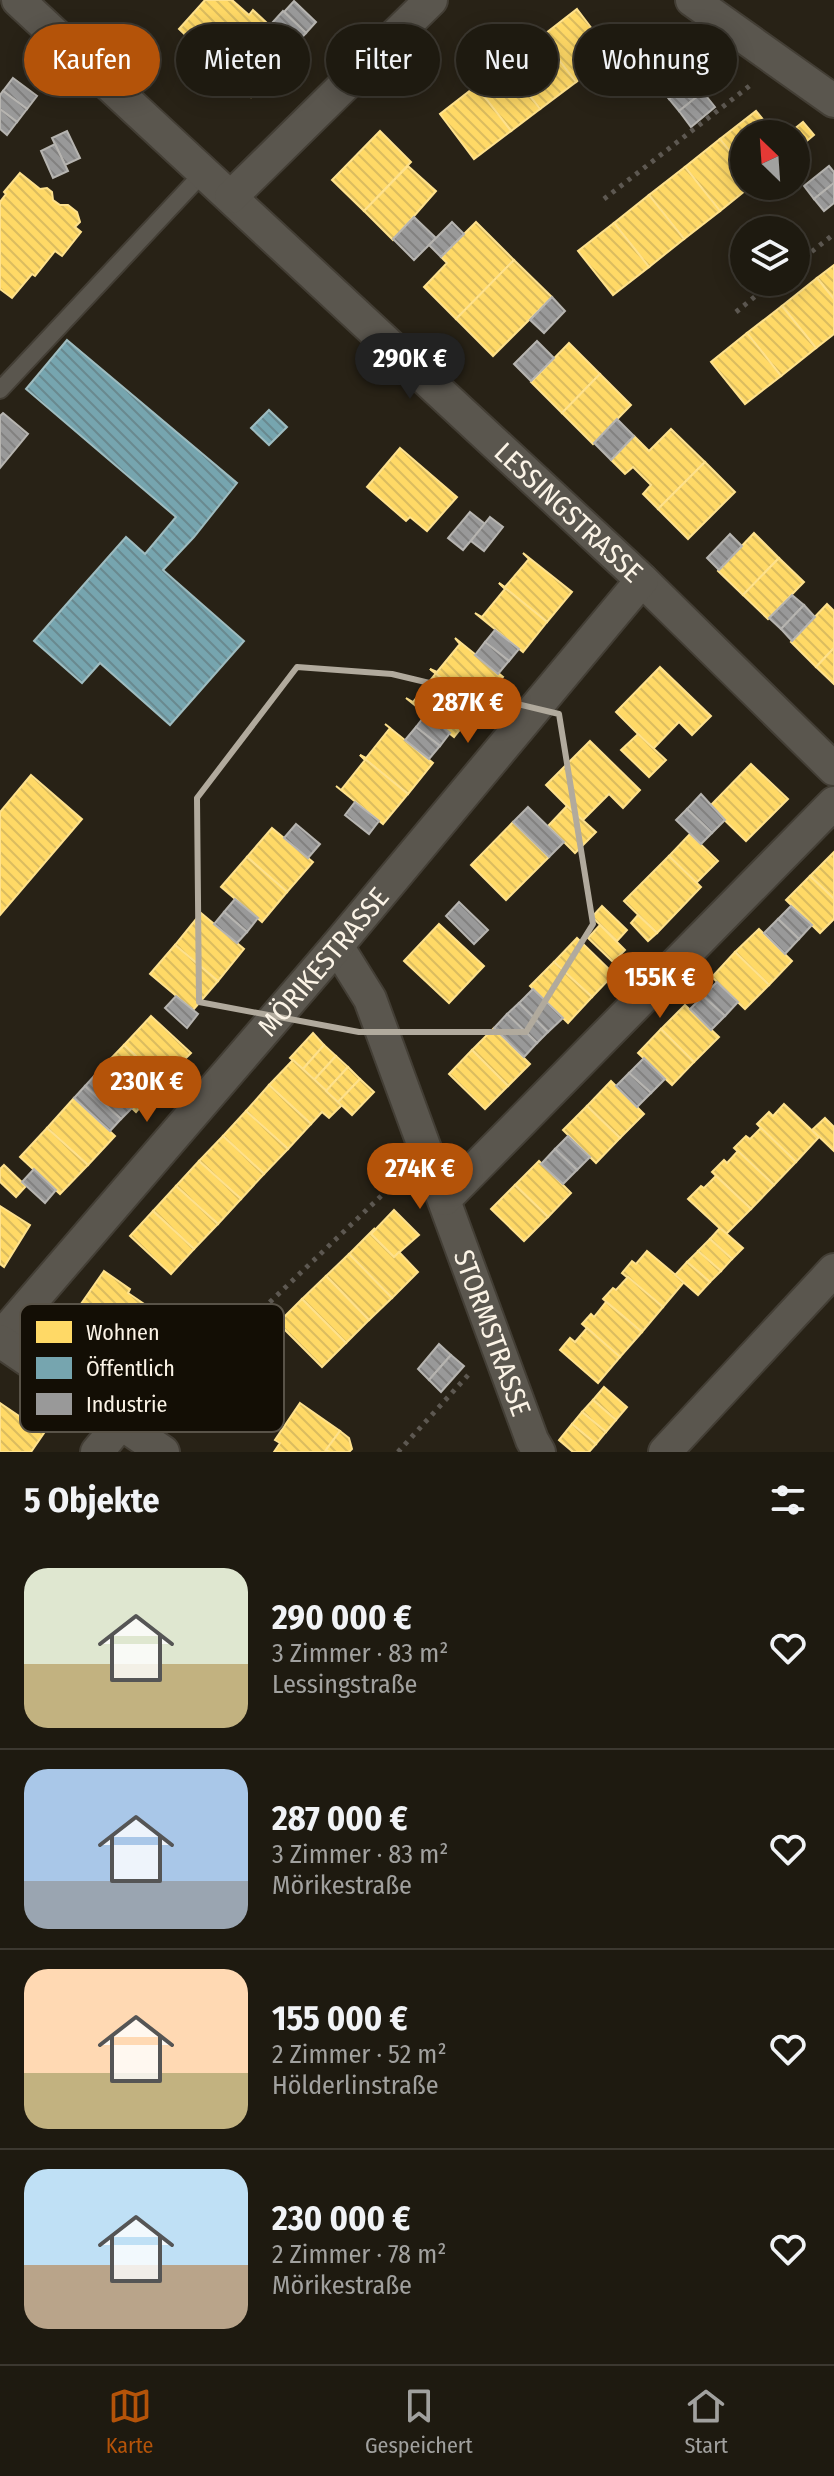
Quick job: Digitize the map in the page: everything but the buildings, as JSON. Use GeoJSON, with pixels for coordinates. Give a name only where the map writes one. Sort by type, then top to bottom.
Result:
{"type":"FeatureCollection","features":[{"type":"Feature","properties":{"kind":"street","name":"LESSINGSTRASSE"},"geometry":{"type":"LineString","coordinates":[[18,0],[642,580],[834,769]]}},
{"type":"Feature","properties":{"kind":"street"},"geometry":{"type":"LineString","coordinates":[[231,197],[431,0]]}},
{"type":"Feature","properties":{"kind":"street"},"geometry":{"type":"LineString","coordinates":[[692,0],[834,101]]}},
{"type":"Feature","properties":{"kind":"street","name":"MÖRIKESTRASSE"},"geometry":{"type":"LineString","coordinates":[[30,1304],[337,946],[642,580]]}},
{"type":"Feature","properties":{"kind":"street"},"geometry":{"type":"LineString","coordinates":[[445,1199],[834,803]]}},
{"type":"Feature","properties":{"kind":"street","name":"STORMSTRASSE"},"geometry":{"type":"LineString","coordinates":[[337,946],[370,999],[539,1452]]}},
{"type":"Feature","properties":{"kind":"street"},"geometry":{"type":"LineString","coordinates":[[665,1452],[834,1270]]}},
{"type":"Feature","properties":{"kind":"street","name":"MÖRIKESTRASSE"},"geometry":{"type":"LineString","coordinates":[[0,1339],[20,1316]]}},
{"type":"Feature","properties":{"kind":"street"},"geometry":{"type":"LineString","coordinates":[[0,1339],[20,1353]]}},
{"type":"Feature","properties":{"kind":"street"},"geometry":{"type":"LineString","coordinates":[[97,1452],[114,1432]]}},
{"type":"Feature","properties":{"kind":"street"},"geometry":{"type":"LineString","coordinates":[[136,1432],[163,1452]]}},
{"type":"Feature","properties":{"kind":"lane"},"geometry":{"type":"LineString","coordinates":[[0,390],[203,173]]}},
{"type":"Feature","properties":{"kind":"path"},"geometry":{"type":"LineString","coordinates":[[604,199],[780,63]]}},
{"type":"Feature","properties":{"kind":"path"},"geometry":{"type":"LineString","coordinates":[[810,253],[834,234]]}},
{"type":"Feature","properties":{"kind":"path"},"geometry":{"type":"LineString","coordinates":[[736,312],[756,296]]}},
{"type":"Feature","properties":{"kind":"path"},"geometry":{"type":"LineString","coordinates":[[268,1304],[428,1152]]}},
{"type":"Feature","properties":{"kind":"path"},"geometry":{"type":"LineString","coordinates":[[398,1452],[478,1365],[499,1349]]}},
{"type":"Feature","properties":{"kind":"highlighted area"},"geometry":{"type":"Polygon","coordinates":[[[297,667],[392,674],[559,714],[593,924],[526,1032],[359,1032],[199,1002],[197,798],[297,667]]]}}]}
